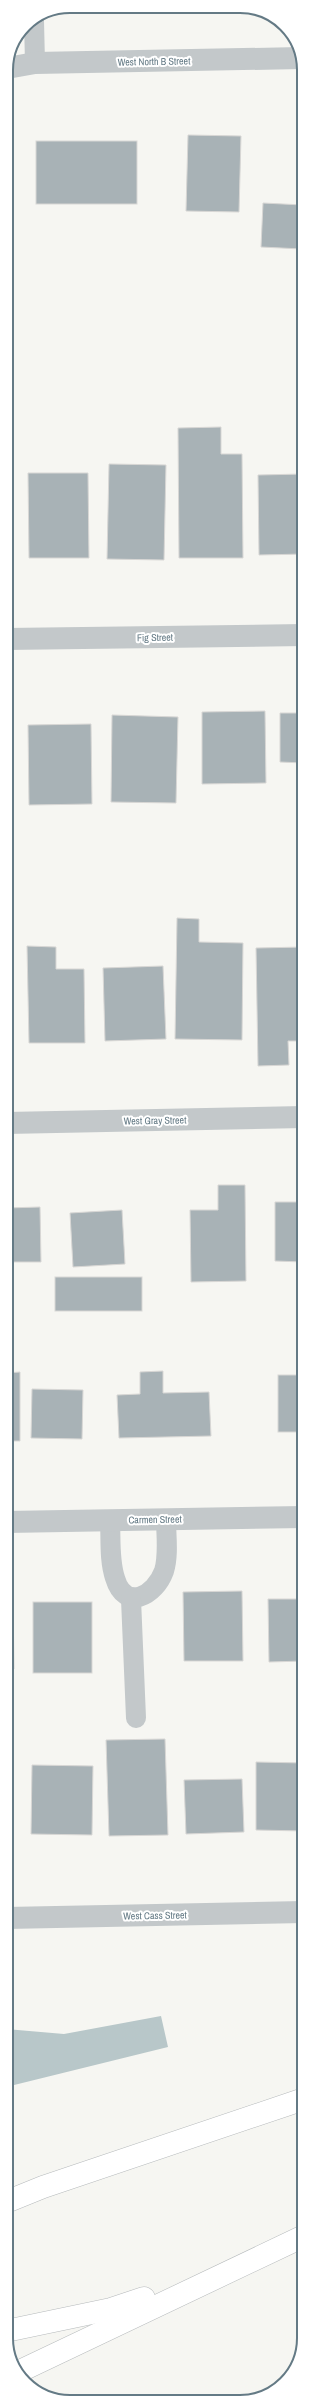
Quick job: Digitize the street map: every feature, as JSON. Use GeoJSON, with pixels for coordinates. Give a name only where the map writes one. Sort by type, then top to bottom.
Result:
{"type":"FeatureCollection","features":[{"type":"Feature","properties":{"kind":"highway"},"geometry":{"type":"LineString","coordinates":[[13,2199],[43,2187],[297,2101]]}},
{"type":"Feature","properties":{"kind":"highway"},"geometry":{"type":"LineString","coordinates":[[23,2370],[256,2257],[297,2239]]}},
{"type":"Feature","properties":{"kind":"highway"},"geometry":{"type":"LineString","coordinates":[[13,2329],[111,2309],[176,2288],[256,2257]]}},
{"type":"Feature","properties":{"kind":"street","name":"West North B Street"},"geometry":{"type":"LineString","coordinates":[[13,67],[35,63],[296,58]]}},
{"type":"Feature","properties":{"kind":"street","name":"Fig Street"},"geometry":{"type":"LineString","coordinates":[[13,639],[297,635]]}},
{"type":"Feature","properties":{"kind":"street","name":"West Gray Street"},"geometry":{"type":"LineString","coordinates":[[13,1123],[297,1117]]}},
{"type":"Feature","properties":{"kind":"street","name":"Carmen Street"},"geometry":{"type":"LineString","coordinates":[[13,1522],[297,1516]]}},
{"type":"Feature","properties":{"kind":"street","name":"West Cass Street"},"geometry":{"type":"LineString","coordinates":[[13,1918],[297,1912]]}},
{"type":"Feature","properties":{"kind":"lane"},"geometry":{"type":"LineString","coordinates":[[34,26],[35,63]]}},
{"type":"Feature","properties":{"kind":"lane"},"geometry":{"type":"LineString","coordinates":[[131,1599],[137,1599],[155,1587],[160,1580],[164,1569],[166,1519]]}},
{"type":"Feature","properties":{"kind":"lane"},"geometry":{"type":"LineString","coordinates":[[110,1520],[115,1578],[118,1585],[131,1599],[136,1718]]}},
{"type":"Feature","properties":{"kind":"shaded area"},"geometry":{"type":"Polygon","coordinates":[[[161,2016],[168,2047],[13,2085],[13,2030],[64,2034],[161,2016]]]}},
{"type":"Feature","properties":{"kind":"building"},"geometry":{"type":"Polygon","coordinates":[[[188,135],[241,136],[239,212],[186,211],[188,135]]]}},
{"type":"Feature","properties":{"kind":"building"},"geometry":{"type":"Polygon","coordinates":[[[36,141],[137,141],[137,204],[36,204],[36,141]]]}},
{"type":"Feature","properties":{"kind":"building"},"geometry":{"type":"Polygon","coordinates":[[[263,203],[297,205],[297,249],[261,247],[263,203]]]}},
{"type":"Feature","properties":{"kind":"building"},"geometry":{"type":"Polygon","coordinates":[[[221,427],[221,454],[242,454],[243,558],[179,558],[178,428],[221,427]]]}},
{"type":"Feature","properties":{"kind":"building"},"geometry":{"type":"Polygon","coordinates":[[[109,464],[166,465],[164,560],[107,559],[109,464]]]}},
{"type":"Feature","properties":{"kind":"building"},"geometry":{"type":"Polygon","coordinates":[[[28,473],[88,473],[89,558],[29,558],[28,473]]]}},
{"type":"Feature","properties":{"kind":"building"},"geometry":{"type":"Polygon","coordinates":[[[297,474],[297,554],[259,555],[258,475],[297,474]]]}},
{"type":"Feature","properties":{"kind":"building"},"geometry":{"type":"Polygon","coordinates":[[[265,711],[266,783],[202,784],[202,712],[265,711]]]}},
{"type":"Feature","properties":{"kind":"building"},"geometry":{"type":"Polygon","coordinates":[[[280,713],[297,713],[297,763],[280,762],[280,713]]]}},
{"type":"Feature","properties":{"kind":"building"},"geometry":{"type":"Polygon","coordinates":[[[112,715],[178,717],[176,803],[111,802],[112,715]]]}},
{"type":"Feature","properties":{"kind":"building"},"geometry":{"type":"Polygon","coordinates":[[[91,724],[92,804],[29,805],[28,725],[91,724]]]}},
{"type":"Feature","properties":{"kind":"building"},"geometry":{"type":"Polygon","coordinates":[[[177,918],[199,919],[199,942],[243,943],[242,1040],[175,1039],[177,918]]]}},
{"type":"Feature","properties":{"kind":"building"},"geometry":{"type":"Polygon","coordinates":[[[27,946],[56,947],[56,969],[84,969],[85,1043],[29,1043],[27,946]]]}},
{"type":"Feature","properties":{"kind":"building"},"geometry":{"type":"Polygon","coordinates":[[[297,947],[297,1041],[288,1041],[289,1065],[258,1066],[256,948],[297,947]]]}},
{"type":"Feature","properties":{"kind":"building"},"geometry":{"type":"Polygon","coordinates":[[[163,966],[166,1039],[105,1041],[103,968],[163,966]]]}},
{"type":"Feature","properties":{"kind":"building"},"geometry":{"type":"Polygon","coordinates":[[[218,1185],[245,1185],[246,1281],[191,1282],[190,1210],[218,1210],[218,1185]]]}},
{"type":"Feature","properties":{"kind":"building"},"geometry":{"type":"Polygon","coordinates":[[[275,1202],[297,1202],[297,1262],[275,1261],[275,1202]]]}},
{"type":"Feature","properties":{"kind":"building"},"geometry":{"type":"Polygon","coordinates":[[[40,1207],[41,1262],[13,1262],[13,1208],[40,1207]]]}},
{"type":"Feature","properties":{"kind":"building"},"geometry":{"type":"Polygon","coordinates":[[[122,1210],[125,1264],[73,1267],[70,1213],[122,1210]]]}},
{"type":"Feature","properties":{"kind":"building"},"geometry":{"type":"Polygon","coordinates":[[[55,1277],[142,1277],[142,1311],[55,1311],[55,1277]]]}},
{"type":"Feature","properties":{"kind":"building"},"geometry":{"type":"Polygon","coordinates":[[[163,1371],[163,1393],[209,1392],[211,1436],[119,1438],[117,1395],[140,1394],[140,1372],[163,1371]]]}},
{"type":"Feature","properties":{"kind":"building"},"geometry":{"type":"Polygon","coordinates":[[[13,1372],[20,1372],[20,1441],[13,1441],[13,1372]]]}},
{"type":"Feature","properties":{"kind":"building"},"geometry":{"type":"Polygon","coordinates":[[[278,1375],[297,1375],[297,1432],[278,1432],[278,1375]]]}},
{"type":"Feature","properties":{"kind":"building"},"geometry":{"type":"Polygon","coordinates":[[[32,1389],[83,1390],[82,1439],[31,1438],[32,1389]]]}},
{"type":"Feature","properties":{"kind":"building"},"geometry":{"type":"Polygon","coordinates":[[[242,1591],[243,1661],[184,1661],[183,1592],[242,1591]]]}},
{"type":"Feature","properties":{"kind":"building"},"geometry":{"type":"Polygon","coordinates":[[[268,1599],[297,1599],[297,1661],[269,1662],[268,1599]]]}},
{"type":"Feature","properties":{"kind":"building"},"geometry":{"type":"Polygon","coordinates":[[[33,1602],[92,1602],[92,1673],[33,1673],[33,1602]]]}},
{"type":"Feature","properties":{"kind":"building"},"geometry":{"type":"Polygon","coordinates":[[[13,1605],[14,1669],[13,1669],[13,1605]]]}},
{"type":"Feature","properties":{"kind":"building"},"geometry":{"type":"Polygon","coordinates":[[[165,1739],[168,1835],[109,1836],[106,1740],[165,1739]]]}},
{"type":"Feature","properties":{"kind":"building"},"geometry":{"type":"Polygon","coordinates":[[[256,1762],[297,1763],[297,1831],[256,1830],[256,1762]]]}},
{"type":"Feature","properties":{"kind":"building"},"geometry":{"type":"Polygon","coordinates":[[[32,1765],[93,1766],[92,1835],[31,1834],[32,1765]]]}},
{"type":"Feature","properties":{"kind":"building"},"geometry":{"type":"Polygon","coordinates":[[[242,1779],[244,1832],[186,1834],[184,1780],[242,1779]]]}}]}
